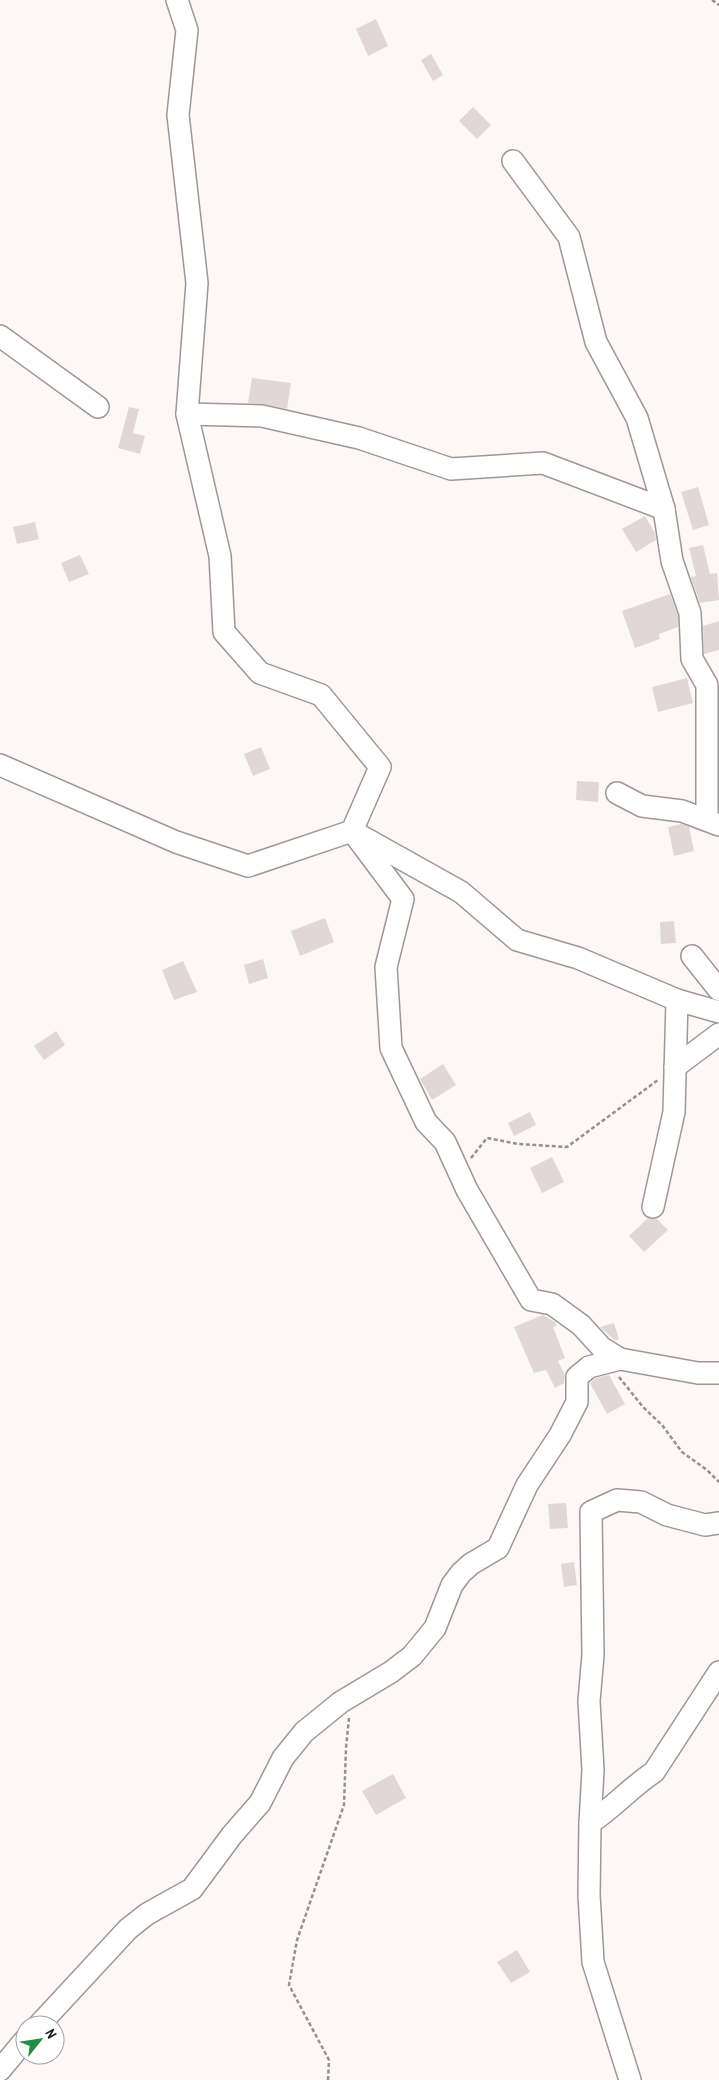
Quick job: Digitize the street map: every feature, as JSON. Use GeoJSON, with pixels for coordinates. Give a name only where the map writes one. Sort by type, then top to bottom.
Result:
{"type":"FeatureCollection","features":[{"type":"Feature","properties":{"kind":"street"},"geometry":{"type":"LineString","coordinates":[[0,765],[176,842],[248,866],[352,831],[380,767],[321,695],[260,673],[224,632],[220,556],[186,414],[197,283],[178,115],[187,30],[177,0]]}},
{"type":"Feature","properties":{"kind":"street"},"geometry":{"type":"LineString","coordinates":[[513,161],[569,237],[596,342],[637,418],[664,509],[672,561],[690,613],[692,659],[707,685],[713,823],[682,811],[642,806],[617,793]]}},
{"type":"Feature","properties":{"kind":"street"},"geometry":{"type":"LineString","coordinates":[[0,336],[98,407]]}},
{"type":"Feature","properties":{"kind":"street"},"geometry":{"type":"LineString","coordinates":[[186,414],[262,416],[359,438],[451,469],[543,463],[664,509]]}},
{"type":"Feature","properties":{"kind":"street"},"geometry":{"type":"LineString","coordinates":[[352,831],[461,892],[517,940],[578,958],[677,1000],[719,1012]]}},
{"type":"Feature","properties":{"kind":"street"},"geometry":{"type":"LineString","coordinates":[[352,831],[403,899],[386,967],[391,1048],[426,1122],[445,1142],[467,1190],[531,1300],[552,1304],[581,1325],[613,1361]]}},
{"type":"Feature","properties":{"kind":"street"},"geometry":{"type":"LineString","coordinates":[[692,956],[719,990]]}},
{"type":"Feature","properties":{"kind":"street"},"geometry":{"type":"LineString","coordinates":[[653,1207],[674,1112],[677,1000]]}},
{"type":"Feature","properties":{"kind":"street"},"geometry":{"type":"LineString","coordinates":[[675,1067],[719,1034]]}},
{"type":"Feature","properties":{"kind":"street"},"geometry":{"type":"LineString","coordinates":[[48,2015],[128,1929],[147,1914],[192,1889],[232,1835],[260,1803],[283,1758],[304,1732],[322,1716],[412,1656],[435,1628],[452,1585],[461,1573],[470,1564],[498,1548],[527,1485],[560,1435],[577,1402],[577,1377],[589,1367],[613,1361],[698,1373],[719,1373]]}},
{"type":"Feature","properties":{"kind":"street"},"geometry":{"type":"LineString","coordinates":[[698,1373],[719,1384]]}},
{"type":"Feature","properties":{"kind":"street"},"geometry":{"type":"LineString","coordinates":[[630,2080],[593,1962],[589,1895],[593,1770],[589,1701],[593,1655],[591,1512],[617,1500],[641,1502],[667,1516],[706,1525],[719,1522]]}},
{"type":"Feature","properties":{"kind":"street"},"geometry":{"type":"LineString","coordinates":[[590,1823],[602,1815],[638,1782],[654,1772],[719,1672]]}},
{"type":"Feature","properties":{"kind":"street"},"geometry":{"type":"LineString","coordinates":[[0,2070],[15,2052]]}},
{"type":"Feature","properties":{"kind":"path"},"geometry":{"type":"LineString","coordinates":[[712,0],[719,5]]}},
{"type":"Feature","properties":{"kind":"path"},"geometry":{"type":"LineString","coordinates":[[459,1174],[486,1138],[518,1144],[567,1146],[675,1067]]}},
{"type":"Feature","properties":{"kind":"path"},"geometry":{"type":"LineString","coordinates":[[613,1361],[643,1407],[662,1425],[682,1452],[707,1470],[719,1482]]}},
{"type":"Feature","properties":{"kind":"path"},"geometry":{"type":"LineString","coordinates":[[328,2080],[329,2060],[289,1985],[297,1940],[344,1805],[346,1748],[352,1696]]}},
{"type":"Feature","properties":{"kind":"building"},"geometry":{"type":"Polygon","coordinates":[[[376,19],[388,46],[368,56],[356,29],[376,19]]]}},
{"type":"Feature","properties":{"kind":"building"},"geometry":{"type":"Polygon","coordinates":[[[431,54],[443,75],[433,81],[421,60],[431,54]]]}},
{"type":"Feature","properties":{"kind":"building"},"geometry":{"type":"Polygon","coordinates":[[[473,107],[491,125],[477,139],[459,121],[473,107]]]}},
{"type":"Feature","properties":{"kind":"building"},"geometry":{"type":"Polygon","coordinates":[[[252,378],[291,383],[287,409],[265,404],[248,403],[252,378]]]}},
{"type":"Feature","properties":{"kind":"building"},"geometry":{"type":"Polygon","coordinates":[[[129,407],[139,409],[133,433],[145,436],[140,454],[118,448],[129,407]]]}},
{"type":"Feature","properties":{"kind":"building"},"geometry":{"type":"Polygon","coordinates":[[[698,487],[709,525],[693,530],[681,492],[698,487]]]}},
{"type":"Feature","properties":{"kind":"building"},"geometry":{"type":"Polygon","coordinates":[[[645,516],[655,533],[656,540],[636,552],[622,529],[645,516]]]}},
{"type":"Feature","properties":{"kind":"building"},"geometry":{"type":"Polygon","coordinates":[[[35,522],[39,539],[17,544],[13,527],[35,522]]]}},
{"type":"Feature","properties":{"kind":"building"},"geometry":{"type":"Polygon","coordinates":[[[703,545],[710,574],[717,573],[719,600],[700,603],[691,577],[696,576],[689,548],[703,545]]]}},
{"type":"Feature","properties":{"kind":"building"},"geometry":{"type":"Polygon","coordinates":[[[80,555],[89,574],[69,582],[61,563],[80,555]]]}},
{"type":"Feature","properties":{"kind":"building"},"geometry":{"type":"Polygon","coordinates":[[[670,594],[678,615],[678,627],[659,634],[660,639],[635,648],[622,611],[670,594]]]}},
{"type":"Feature","properties":{"kind":"building"},"geometry":{"type":"Polygon","coordinates":[[[719,621],[719,650],[704,654],[703,626],[719,621]]]}},
{"type":"Feature","properties":{"kind":"building"},"geometry":{"type":"Polygon","coordinates":[[[687,678],[693,703],[658,712],[652,687],[687,678]]]}},
{"type":"Feature","properties":{"kind":"building"},"geometry":{"type":"Polygon","coordinates":[[[261,747],[270,769],[253,776],[244,754],[261,747]]]}},
{"type":"Feature","properties":{"kind":"building"},"geometry":{"type":"Polygon","coordinates":[[[577,781],[599,782],[598,802],[576,800],[577,781]]]}},
{"type":"Feature","properties":{"kind":"building"},"geometry":{"type":"Polygon","coordinates":[[[681,824],[689,827],[694,851],[674,856],[668,827],[681,824]]]}},
{"type":"Feature","properties":{"kind":"building"},"geometry":{"type":"Polygon","coordinates":[[[325,918],[334,942],[300,956],[291,931],[325,918]]]}},
{"type":"Feature","properties":{"kind":"building"},"geometry":{"type":"Polygon","coordinates":[[[674,921],[676,943],[661,944],[660,922],[674,921]]]}},
{"type":"Feature","properties":{"kind":"building"},"geometry":{"type":"Polygon","coordinates":[[[263,959],[268,978],[249,984],[244,965],[263,959]]]}},
{"type":"Feature","properties":{"kind":"building"},"geometry":{"type":"Polygon","coordinates":[[[183,961],[197,992],[174,1000],[162,970],[183,961]]]}},
{"type":"Feature","properties":{"kind":"building"},"geometry":{"type":"Polygon","coordinates":[[[56,1031],[65,1045],[44,1060],[34,1046],[56,1031]]]}},
{"type":"Feature","properties":{"kind":"building"},"geometry":{"type":"Polygon","coordinates":[[[443,1064],[456,1085],[432,1100],[420,1079],[443,1064]]]}},
{"type":"Feature","properties":{"kind":"building"},"geometry":{"type":"Polygon","coordinates":[[[530,1112],[536,1125],[514,1136],[508,1123],[530,1112]]]}},
{"type":"Feature","properties":{"kind":"building"},"geometry":{"type":"Polygon","coordinates":[[[552,1157],[564,1182],[542,1193],[530,1168],[552,1157]]]}},
{"type":"Feature","properties":{"kind":"building"},"geometry":{"type":"Polygon","coordinates":[[[648,1218],[657,1219],[668,1230],[644,1252],[629,1236],[648,1218]]]}},
{"type":"Feature","properties":{"kind":"building"},"geometry":{"type":"Polygon","coordinates":[[[543,1315],[555,1322],[557,1326],[553,1327],[565,1358],[558,1361],[565,1375],[564,1383],[555,1388],[546,1370],[534,1373],[514,1327],[543,1315]]]}},
{"type":"Feature","properties":{"kind":"building"},"geometry":{"type":"Polygon","coordinates":[[[614,1323],[619,1339],[615,1341],[600,1327],[614,1323]]]}},
{"type":"Feature","properties":{"kind":"building"},"geometry":{"type":"Polygon","coordinates":[[[609,1375],[625,1404],[607,1414],[590,1383],[596,1378],[609,1375]]]}},
{"type":"Feature","properties":{"kind":"building"},"geometry":{"type":"Polygon","coordinates":[[[566,1503],[568,1528],[550,1529],[548,1504],[566,1503]]]}},
{"type":"Feature","properties":{"kind":"building"},"geometry":{"type":"Polygon","coordinates":[[[574,1562],[577,1585],[564,1587],[561,1564],[574,1562]]]}},
{"type":"Feature","properties":{"kind":"building"},"geometry":{"type":"Polygon","coordinates":[[[393,1774],[406,1798],[376,1815],[362,1791],[393,1774]]]}},
{"type":"Feature","properties":{"kind":"building"},"geometry":{"type":"Polygon","coordinates":[[[517,1950],[530,1972],[511,1983],[497,1962],[517,1950]]]}}]}
